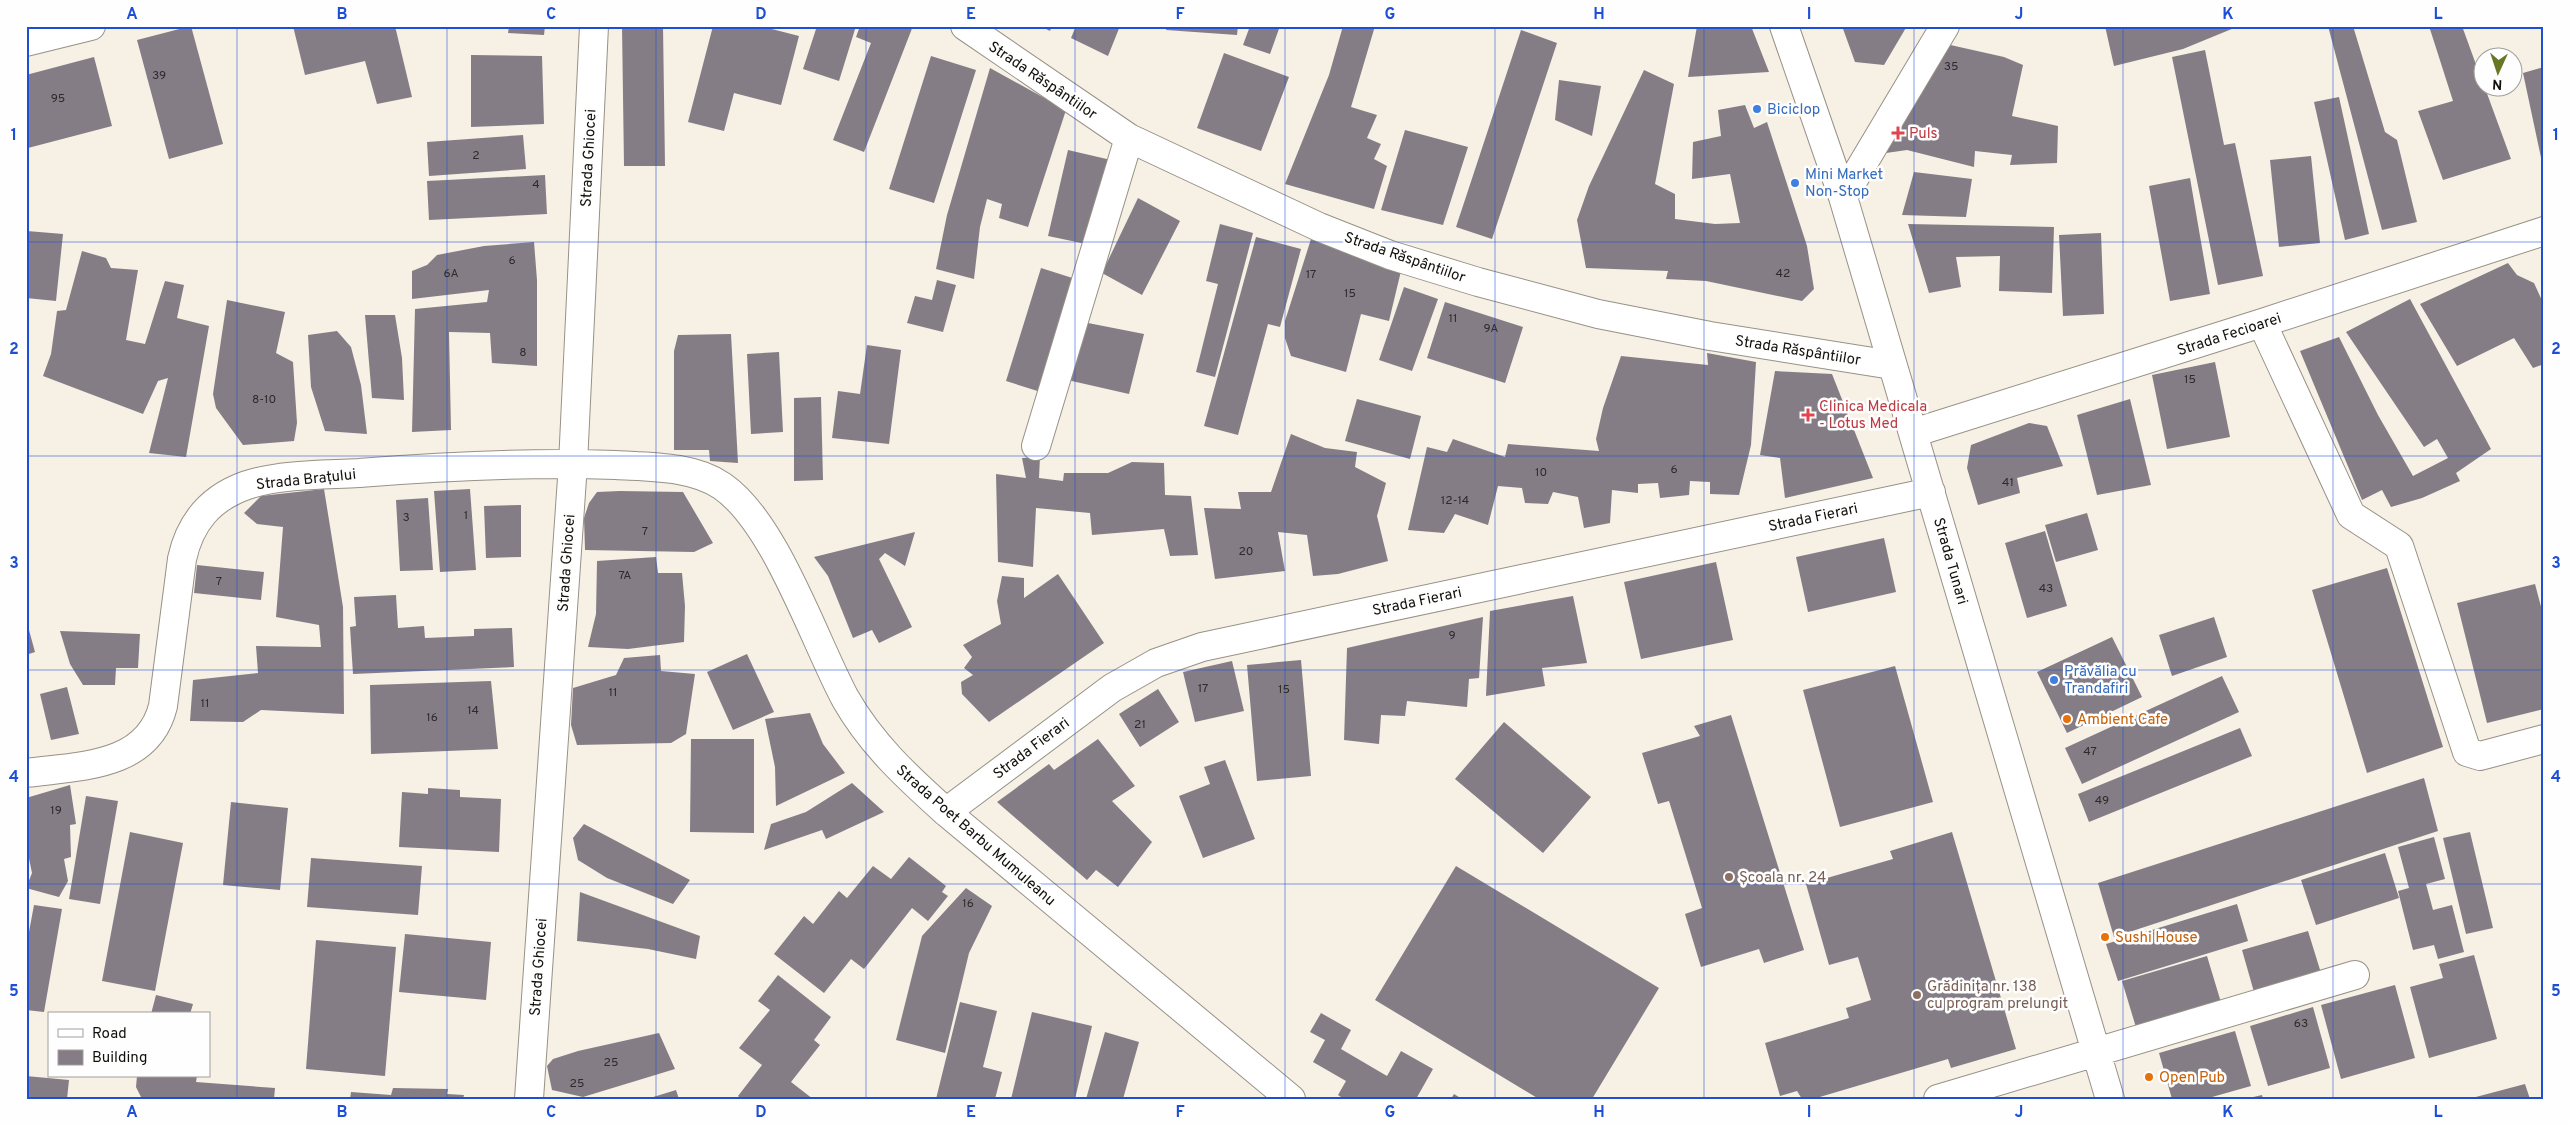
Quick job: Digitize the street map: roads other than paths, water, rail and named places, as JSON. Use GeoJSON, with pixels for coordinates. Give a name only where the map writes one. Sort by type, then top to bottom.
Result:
{"type":"FeatureCollection","features":[{"type":"Feature","properties":{"kind":"street"},"geometry":{"type":"LineString","coordinates":[[26,42],[91,26]]}},
{"type":"Feature","properties":{"kind":"street","name":"Strada Ghiocei"},"geometry":{"type":"LineString","coordinates":[[529,1099],[573,464],[594,26]]}},
{"type":"Feature","properties":{"kind":"street","name":"Strada Răspântiilor"},"geometry":{"type":"LineString","coordinates":[[965,26],[1130,138],[1319,227],[1390,255],[1469,279],[1598,314],[1710,336],[1892,365]]}},
{"type":"Feature","properties":{"kind":"street","name":"Strada Tunari"},"geometry":{"type":"LineString","coordinates":[[1784,26],[1843,197],[2110,1099]]}},
{"type":"Feature","properties":{"kind":"street"},"geometry":{"type":"LineString","coordinates":[[1843,197],[1945,26]]}},
{"type":"Feature","properties":{"kind":"street"},"geometry":{"type":"LineString","coordinates":[[1036,446],[1130,138]]}},
{"type":"Feature","properties":{"kind":"street","name":"Strada Fecioarei"},"geometry":{"type":"LineString","coordinates":[[1913,433],[2262,323],[2544,231]]}},
{"type":"Feature","properties":{"kind":"street"},"geometry":{"type":"LineString","coordinates":[[2262,323],[2351,515],[2399,546],[2467,752],[2480,756],[2544,739]]}},
{"type":"Feature","properties":{"kind":"street","name":"Strada Brațului"},"geometry":{"type":"LineString","coordinates":[[26,773],[108,761],[132,751],[146,741],[160,721],[163,706],[186,539],[196,519],[208,506],[225,495],[247,485],[277,479],[420,468],[573,464]]}},
{"type":"Feature","properties":{"kind":"street","name":"Strada Poet Barbu Mumuleanu"},"geometry":{"type":"LineString","coordinates":[[573,464],[659,467],[693,474],[721,485],[744,504],[771,546],[845,698],[868,734],[898,769],[946,812],[1291,1099]]}},
{"type":"Feature","properties":{"kind":"street","name":"Strada Fierari"},"geometry":{"type":"LineString","coordinates":[[946,812],[1112,688],[1156,663],[1202,646],[1931,492]]}},
{"type":"Feature","properties":{"kind":"street"},"geometry":{"type":"LineString","coordinates":[[1938,1099],[2356,975]]}},
{"type":"Feature","properties":{"kind":"place","name":"Biciclop"},"geometry":{"type":"Point","coordinates":[1757,109]}},
{"type":"Feature","properties":{"kind":"place","name":"Puls"},"geometry":{"type":"Point","coordinates":[1898,133]}},
{"type":"Feature","properties":{"kind":"place","name":"Mini Market Non-Stop"},"geometry":{"type":"Point","coordinates":[1795,183]}},
{"type":"Feature","properties":{"kind":"place","name":"Clinica Medicala - Lotus Med"},"geometry":{"type":"Point","coordinates":[1808,415]}},
{"type":"Feature","properties":{"kind":"place","name":"Prăvălia cu Trandafiri"},"geometry":{"type":"Point","coordinates":[2054,680]}},
{"type":"Feature","properties":{"kind":"place","name":"Ambient Cafe"},"geometry":{"type":"Point","coordinates":[2067,719]}},
{"type":"Feature","properties":{"kind":"place","name":"Școala nr. 24"},"geometry":{"type":"Point","coordinates":[1729,877]}},
{"type":"Feature","properties":{"kind":"place","name":"Sushi House"},"geometry":{"type":"Point","coordinates":[2105,937]}},
{"type":"Feature","properties":{"kind":"place","name":"Grădinița nr. 138 cu program prelungit"},"geometry":{"type":"Point","coordinates":[1917,995]}},
{"type":"Feature","properties":{"kind":"place","name":"Open Pub"},"geometry":{"type":"Point","coordinates":[2149,1077]}}]}
